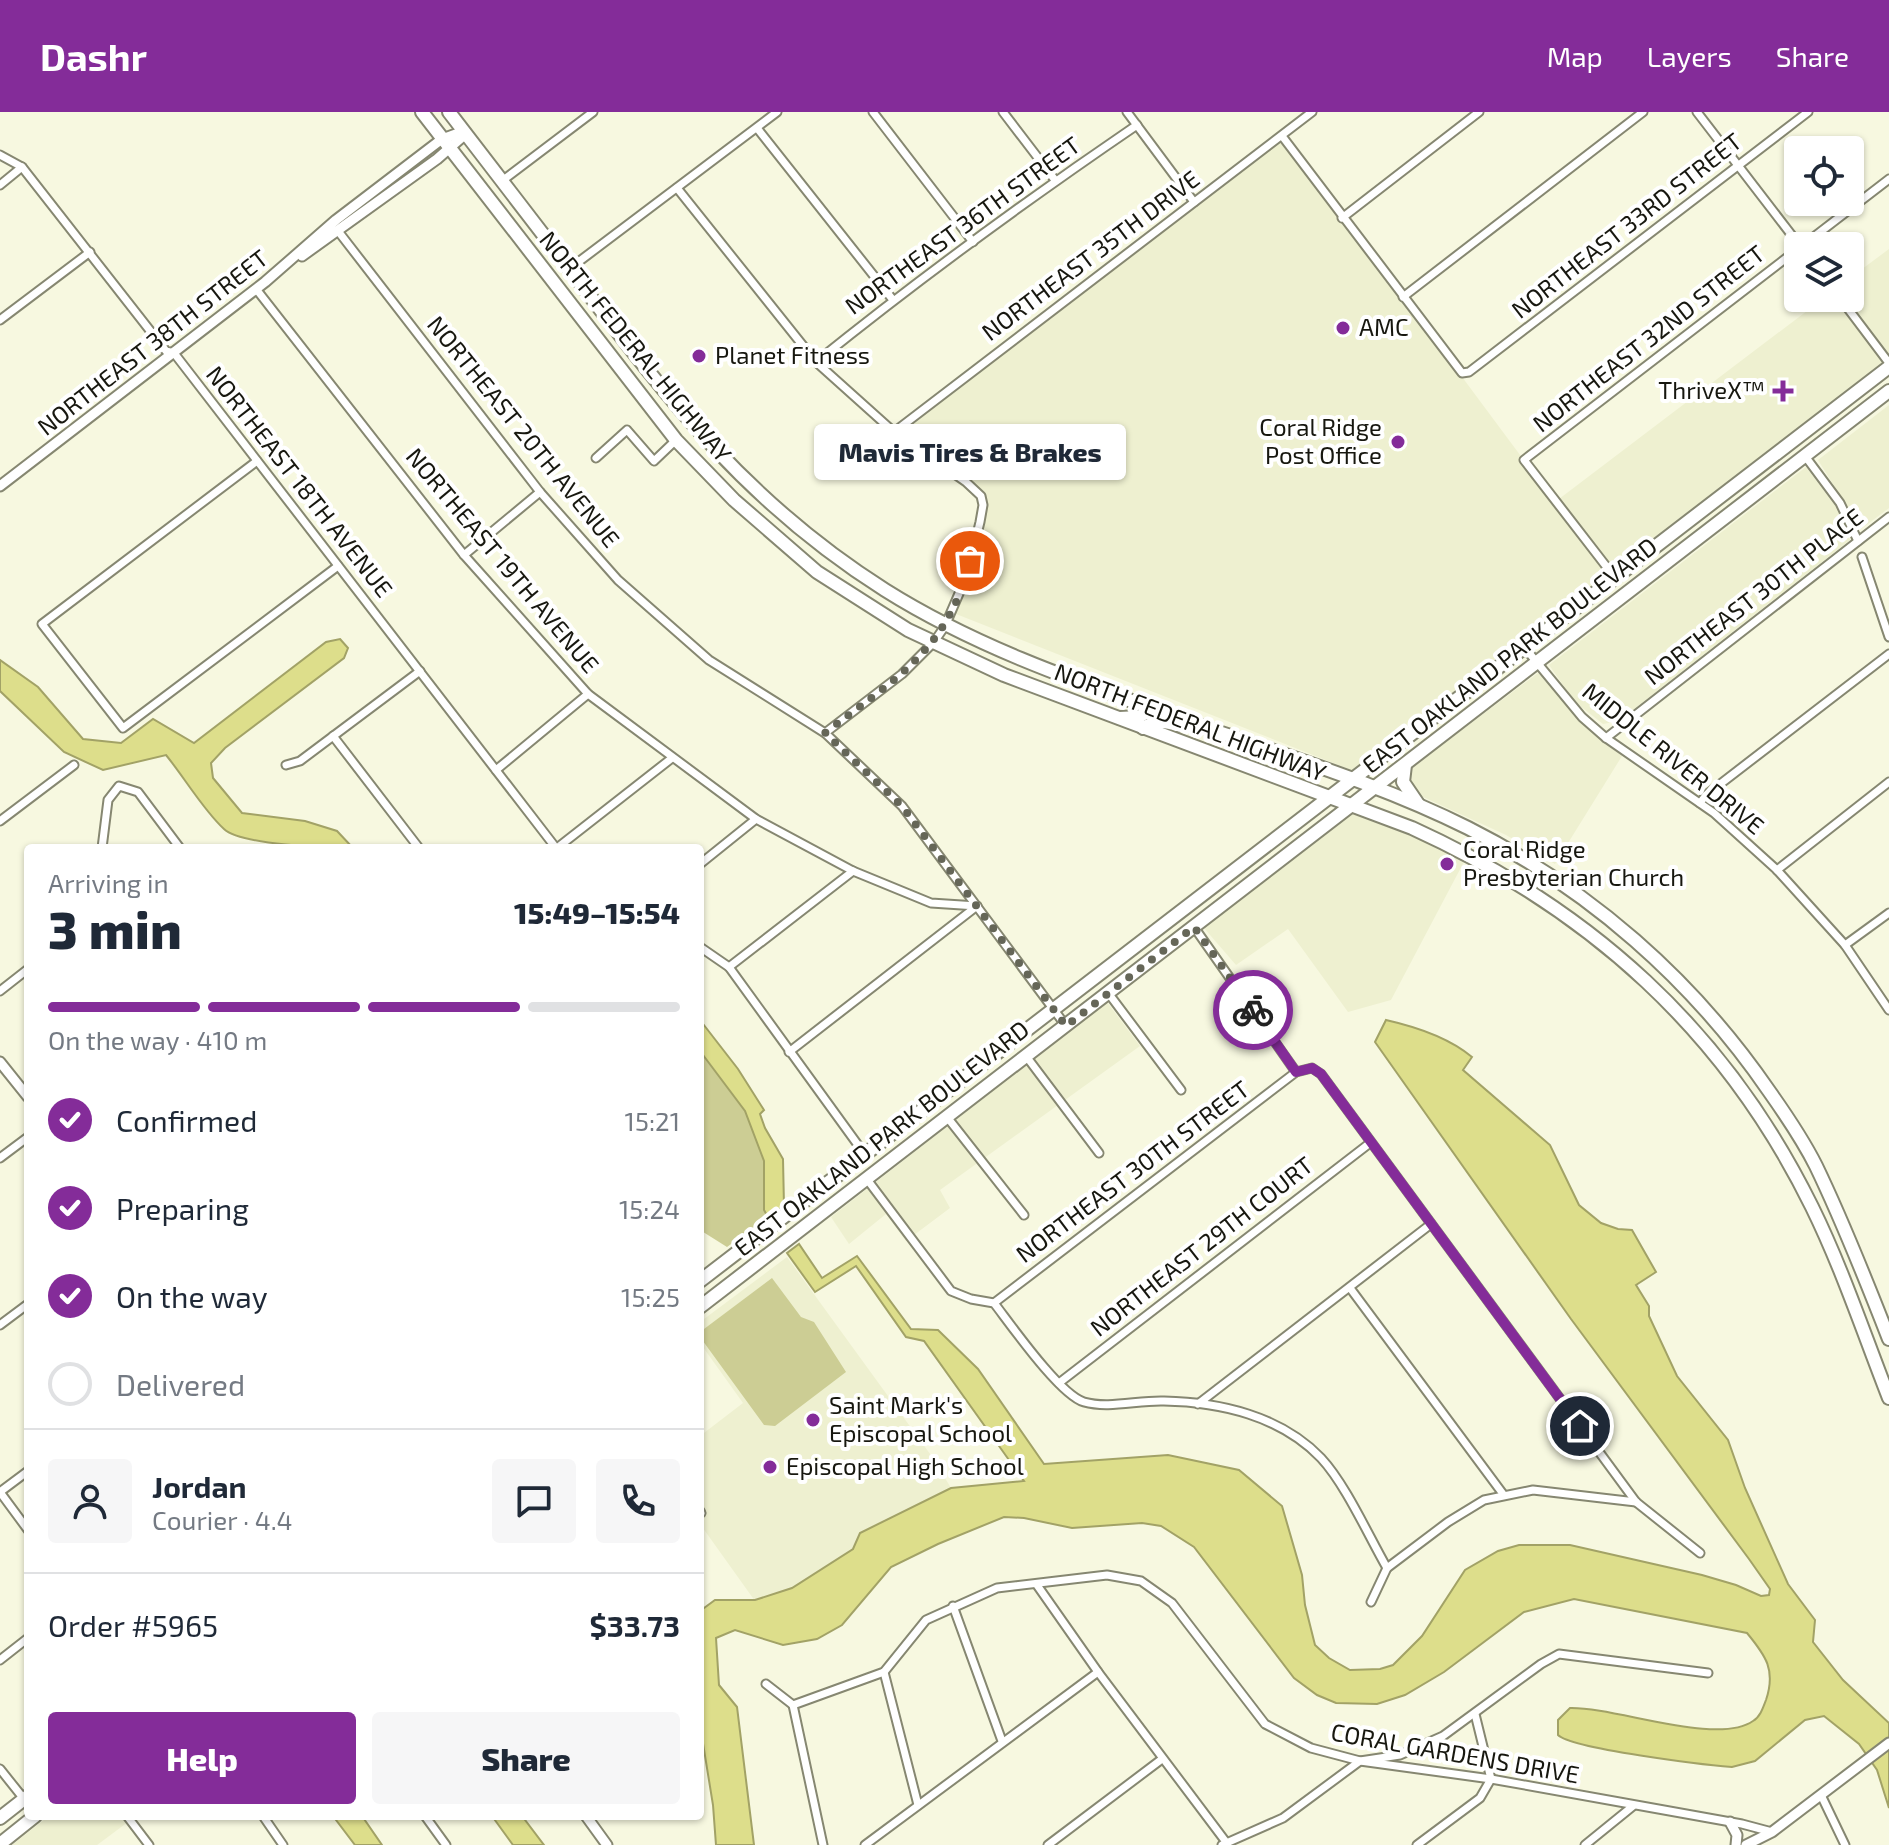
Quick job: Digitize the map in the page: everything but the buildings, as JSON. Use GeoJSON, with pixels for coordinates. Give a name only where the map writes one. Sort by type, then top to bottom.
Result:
{"type":"FeatureCollection","features":[{"type":"Feature","properties":{"kind":"main road","name":"NORTH FEDERAL HIGHWAY"},"geometry":{"type":"LineString","coordinates":[[422,112],[676,440],[734,500],[817,572],[934,642],[1004,675],[1412,828],[1474,857],[1571,918],[1647,980],[1694,1028],[1736,1079],[1788,1160],[1825,1234],[1889,1398]]}},
{"type":"Feature","properties":{"kind":"main road","name":"NORTH FEDERAL HIGHWAY"},"geometry":{"type":"LineString","coordinates":[[449,112],[669,398],[712,448],[761,497],[811,539],[880,587],[945,626],[1021,660],[1420,806],[1522,857],[1607,917],[1672,974],[1731,1038],[1778,1102],[1830,1196],[1889,1339]]}},
{"type":"Feature","properties":{"kind":"main road"},"geometry":{"type":"LineString","coordinates":[[538,263],[555,269],[569,269]]}},
{"type":"Feature","properties":{"kind":"main road"},"geometry":{"type":"LineString","coordinates":[[559,290],[567,288],[591,298]]}},
{"type":"Feature","properties":{"kind":"main road","name":"EAST OAKLAND PARK BOULEVARD"},"geometry":{"type":"LineString","coordinates":[[704,1278],[1616,579],[1889,365]]}},
{"type":"Feature","properties":{"kind":"main road","name":"EAST OAKLAND PARK BOULEVARD"},"geometry":{"type":"LineString","coordinates":[[704,1304],[1353,806],[1888,390]]}},
{"type":"Feature","properties":{"kind":"main road"},"geometry":{"type":"LineString","coordinates":[[676,440],[696,450],[712,448]]}},
{"type":"Feature","properties":{"kind":"main road"},"geometry":{"type":"LineString","coordinates":[[1636,563],[1632,574],[1636,586]]}},
{"type":"Feature","properties":{"kind":"main road"},"geometry":{"type":"LineString","coordinates":[[1614,603],[1619,585],[1616,579]]}},
{"type":"Feature","properties":{"kind":"main road"},"geometry":{"type":"LineString","coordinates":[[1117,718],[1139,717],[1153,708]]}},
{"type":"Feature","properties":{"kind":"main road"},"geometry":{"type":"LineString","coordinates":[[1143,728],[1164,721],[1194,731],[1207,727]]}},
{"type":"Feature","properties":{"kind":"main road"},"geometry":{"type":"LineString","coordinates":[[1405,765],[1405,789],[1420,806]]}},
{"type":"Feature","properties":{"kind":"main road"},"geometry":{"type":"LineString","coordinates":[[1198,923],[1207,901],[1203,894]]}},
{"type":"Feature","properties":{"kind":"main road"},"geometry":{"type":"LineString","coordinates":[[1571,918],[1589,911],[1607,917]]}},
{"type":"Feature","properties":{"kind":"main road"},"geometry":{"type":"LineString","coordinates":[[866,1156],[863,1166],[866,1178]]}},
{"type":"Feature","properties":{"kind":"main road"},"geometry":{"type":"LineString","coordinates":[[1788,1160],[1798,1168],[1818,1172]]}},
{"type":"Feature","properties":{"kind":"main road"},"geometry":{"type":"LineString","coordinates":[[1800,1184],[1817,1187],[1830,1196]]}},
{"type":"Feature","properties":{"kind":"main road"},"geometry":{"type":"LineString","coordinates":[[801,1205],[807,1213],[805,1226]]}},
{"type":"Feature","properties":{"kind":"main road"},"geometry":{"type":"LineString","coordinates":[[6,1842],[4,1815],[24,1800]]}},
{"type":"Feature","properties":{"kind":"main road"},"geometry":{"type":"LineString","coordinates":[[6,1842],[31,1820]]}},
{"type":"Feature","properties":{"kind":"street"},"geometry":{"type":"LineString","coordinates":[[502,181],[593,112]]}},
{"type":"Feature","properties":{"kind":"street"},"geometry":{"type":"LineString","coordinates":[[569,269],[777,112]]}},
{"type":"Feature","properties":{"kind":"street"},"geometry":{"type":"LineString","coordinates":[[873,112],[973,242]]}},
{"type":"Feature","properties":{"kind":"street"},"geometry":{"type":"LineString","coordinates":[[1003,112],[1055,180]]}},
{"type":"Feature","properties":{"kind":"street"},"geometry":{"type":"LineString","coordinates":[[1127,112],[1194,202]]}},
{"type":"Feature","properties":{"kind":"street","name":"NORTHEAST 35TH DRIVE"},"geometry":{"type":"LineString","coordinates":[[894,432],[1312,112]]}},
{"type":"Feature","properties":{"kind":"street"},"geometry":{"type":"LineString","coordinates":[[1342,218],[1479,112]]}},
{"type":"Feature","properties":{"kind":"street"},"geometry":{"type":"LineString","coordinates":[[1282,136],[1403,297],[1643,112]]}},
{"type":"Feature","properties":{"kind":"street"},"geometry":{"type":"LineString","coordinates":[[1697,112],[1789,232]]}},
{"type":"Feature","properties":{"kind":"street","name":"NORTHEAST 33RD STREET"},"geometry":{"type":"LineString","coordinates":[[1403,297],[1457,369],[1462,373],[1469,372],[1808,112]]}},
{"type":"Feature","properties":{"kind":"street","name":"NORTHEAST 36TH STREET"},"geometry":{"type":"LineString","coordinates":[[816,362],[893,300],[1055,180],[1137,125]]}},
{"type":"Feature","properties":{"kind":"street"},"geometry":{"type":"LineString","coordinates":[[757,128],[893,300]]}},
{"type":"Feature","properties":{"kind":"street","name":"NORTHEAST 38TH STREET"},"geometry":{"type":"LineString","coordinates":[[292,261],[326,229],[446,144],[462,137],[464,131]]}},
{"type":"Feature","properties":{"kind":"street","name":"NORTHEAST 38TH STREET"},"geometry":{"type":"LineString","coordinates":[[0,486],[292,261],[338,231],[446,144]]}},
{"type":"Feature","properties":{"kind":"street","name":"NORTHEAST 18TH AVENUE"},"geometry":{"type":"LineString","coordinates":[[0,155],[22,167],[166,351],[174,353],[553,844]]}},
{"type":"Feature","properties":{"kind":"street"},"geometry":{"type":"LineString","coordinates":[[0,185],[22,167]]}},
{"type":"Feature","properties":{"kind":"street","name":"NORTHEAST 32ND STREET"},"geometry":{"type":"LineString","coordinates":[[1820,232],[1889,179]]}},
{"type":"Feature","properties":{"kind":"street"},"geometry":{"type":"LineString","coordinates":[[677,188],[816,362],[894,432],[977,491],[983,505],[967,575],[945,626],[934,642],[902,674],[825,733]]}},
{"type":"Feature","properties":{"kind":"street"},"geometry":{"type":"LineString","coordinates":[[326,229],[338,231]]}},
{"type":"Feature","properties":{"kind":"street","name":"NORTHEAST 20TH AVENUE"},"geometry":{"type":"LineString","coordinates":[[338,231],[540,492],[618,580],[709,660],[825,733],[902,806],[1066,1026]]}},
{"type":"Feature","properties":{"kind":"street"},"geometry":{"type":"LineString","coordinates":[[0,320],[90,252]]}},
{"type":"Feature","properties":{"kind":"street","name":"NORTHEAST 32ND STREET"},"geometry":{"type":"LineString","coordinates":[[1616,579],[1524,460],[1784,259]]}},
{"type":"Feature","properties":{"kind":"street","name":"NORTHEAST 19TH AVENUE"},"geometry":{"type":"LineString","coordinates":[[256,289],[464,555],[588,694],[756,819],[853,871],[931,903],[977,906]]}},
{"type":"Feature","properties":{"kind":"street"},"geometry":{"type":"LineString","coordinates":[[1850,312],[1889,365]]}},
{"type":"Feature","properties":{"kind":"street"},"geometry":{"type":"LineString","coordinates":[[596,458],[627,430],[654,461],[676,440]]}},
{"type":"Feature","properties":{"kind":"street"},"geometry":{"type":"LineString","coordinates":[[1805,456],[1840,503],[1858,541]]}},
{"type":"Feature","properties":{"kind":"street"},"geometry":{"type":"LineString","coordinates":[[257,461],[42,624],[123,728],[338,566]]}},
{"type":"Feature","properties":{"kind":"street"},"geometry":{"type":"LineString","coordinates":[[464,555],[540,492]]}},
{"type":"Feature","properties":{"kind":"street","name":"NORTHEAST 30TH PLACE"},"geometry":{"type":"LineString","coordinates":[[1606,738],[1889,517]]}},
{"type":"Feature","properties":{"kind":"street"},"geometry":{"type":"LineString","coordinates":[[1862,557],[1889,637]]}},
{"type":"Feature","properties":{"kind":"street","name":"MIDDLE RIVER DRIVE"},"geometry":{"type":"LineString","coordinates":[[1525,648],[1582,717],[1606,738],[1700,803],[1777,870],[1845,945],[1889,1010]]}},
{"type":"Feature","properties":{"kind":"street"},"geometry":{"type":"LineString","coordinates":[[1700,803],[1706,795],[1889,654]]}},
{"type":"Feature","properties":{"kind":"street"},"geometry":{"type":"LineString","coordinates":[[286,765],[300,761],[420,671]]}},
{"type":"Feature","properties":{"kind":"street"},"geometry":{"type":"LineString","coordinates":[[496,770],[588,694]]}},
{"type":"Feature","properties":{"kind":"street"},"geometry":{"type":"LineString","coordinates":[[333,736],[413,844]]}},
{"type":"Feature","properties":{"kind":"street"},"geometry":{"type":"LineString","coordinates":[[561,844],[672,758]]}},
{"type":"Feature","properties":{"kind":"street"},"geometry":{"type":"LineString","coordinates":[[0,821],[74,765]]}},
{"type":"Feature","properties":{"kind":"street"},"geometry":{"type":"LineString","coordinates":[[1777,870],[1889,782]]}},
{"type":"Feature","properties":{"kind":"street"},"geometry":{"type":"LineString","coordinates":[[102,844],[108,800],[119,786],[138,792],[177,844]]}},
{"type":"Feature","properties":{"kind":"street"},"geometry":{"type":"LineString","coordinates":[[704,861],[756,819]]}},
{"type":"Feature","properties":{"kind":"street"},"geometry":{"type":"LineString","coordinates":[[729,967],[853,871]]}},
{"type":"Feature","properties":{"kind":"street"},"geometry":{"type":"LineString","coordinates":[[789,1052],[977,906]]}},
{"type":"Feature","properties":{"kind":"street"},"geometry":{"type":"LineString","coordinates":[[1845,945],[1889,913]]}},
{"type":"Feature","properties":{"kind":"street"},"geometry":{"type":"LineString","coordinates":[[1198,923],[1296,1072],[1312,1068],[1321,1074],[1636,1502],[1700,1553]]}},
{"type":"Feature","properties":{"kind":"street"},"geometry":{"type":"LineString","coordinates":[[704,950],[729,967],[866,1156]]}},
{"type":"Feature","properties":{"kind":"street"},"geometry":{"type":"LineString","coordinates":[[0,991],[24,972]]}},
{"type":"Feature","properties":{"kind":"street"},"geometry":{"type":"LineString","coordinates":[[1109,994],[1181,1090]]}},
{"type":"Feature","properties":{"kind":"street"},"geometry":{"type":"LineString","coordinates":[[1026,1056],[1099,1153]]}},
{"type":"Feature","properties":{"kind":"street"},"geometry":{"type":"LineString","coordinates":[[0,1062],[24,1092]]}},
{"type":"Feature","properties":{"kind":"street","name":"NORTHEAST 30TH STREET"},"geometry":{"type":"LineString","coordinates":[[994,1303],[1296,1072]]}},
{"type":"Feature","properties":{"kind":"street"},"geometry":{"type":"LineString","coordinates":[[947,1117],[1024,1215]]}},
{"type":"Feature","properties":{"kind":"street"},"geometry":{"type":"LineString","coordinates":[[0,1158],[24,1140]]}},
{"type":"Feature","properties":{"kind":"street","name":"NORTHEAST 29TH COURT"},"geometry":{"type":"LineString","coordinates":[[1059,1383],[1370,1143]]}},
{"type":"Feature","properties":{"kind":"street"},"geometry":{"type":"LineString","coordinates":[[866,1178],[951,1291],[994,1303],[1059,1383],[1083,1402],[1163,1401],[1225,1408],[1261,1419],[1294,1434],[1322,1459],[1387,1568]]}},
{"type":"Feature","properties":{"kind":"street"},"geometry":{"type":"LineString","coordinates":[[1198,1404],[1431,1224]]}},
{"type":"Feature","properties":{"kind":"street"},"geometry":{"type":"LineString","coordinates":[[1350,1288],[1503,1494]]}},
{"type":"Feature","properties":{"kind":"street"},"geometry":{"type":"LineString","coordinates":[[0,1325],[24,1307]]}},
{"type":"Feature","properties":{"kind":"street"},"geometry":{"type":"LineString","coordinates":[[24,1474],[0,1492],[24,1525]]}},
{"type":"Feature","properties":{"kind":"street"},"geometry":{"type":"LineString","coordinates":[[1371,1602],[1387,1568],[1448,1522],[1484,1500],[1533,1490],[1636,1502]]}},
{"type":"Feature","properties":{"kind":"street","name":"CORAL GARDENS DRIVE"},"geometry":{"type":"LineString","coordinates":[[884,1672],[926,1620],[997,1588],[1107,1575],[1141,1581],[1172,1603],[1265,1724],[1311,1748],[1360,1761],[1491,1779],[1772,1832]]}},
{"type":"Feature","properties":{"kind":"street"},"geometry":{"type":"LineString","coordinates":[[1037,1585],[1224,1843],[1283,1818],[1360,1761],[1413,1750],[1443,1736],[1559,1654],[1708,1673]]}},
{"type":"Feature","properties":{"kind":"street"},"geometry":{"type":"LineString","coordinates":[[953,1606],[1002,1741]]}},
{"type":"Feature","properties":{"kind":"street"},"geometry":{"type":"LineString","coordinates":[[0,1660],[24,1641]]}},
{"type":"Feature","properties":{"kind":"street"},"geometry":{"type":"LineString","coordinates":[[793,1705],[884,1672],[918,1805]]}},
{"type":"Feature","properties":{"kind":"street"},"geometry":{"type":"LineString","coordinates":[[865,1845],[1098,1672]]}},
{"type":"Feature","properties":{"kind":"street"},"geometry":{"type":"LineString","coordinates":[[766,1684],[793,1705],[823,1845]]}},
{"type":"Feature","properties":{"kind":"street"},"geometry":{"type":"LineString","coordinates":[[1417,1845],[1480,1798],[1491,1779],[1475,1714]]}},
{"type":"Feature","properties":{"kind":"street"},"geometry":{"type":"LineString","coordinates":[[1746,1845],[1772,1832],[1889,1743]]}},
{"type":"Feature","properties":{"kind":"street"},"geometry":{"type":"LineString","coordinates":[[1048,1845],[1162,1759]]}},
{"type":"Feature","properties":{"kind":"street"},"geometry":{"type":"LineString","coordinates":[[0,1769],[24,1796]]}},
{"type":"Feature","properties":{"kind":"street"},"geometry":{"type":"LineString","coordinates":[[1821,1795],[1845,1845]]}},
{"type":"Feature","properties":{"kind":"street"},"geometry":{"type":"LineString","coordinates":[[1585,1845],[1633,1806]]}},
{"type":"Feature","properties":{"kind":"street"},"geometry":{"type":"LineString","coordinates":[[130,1820],[149,1845]]}},
{"type":"Feature","properties":{"kind":"street"},"geometry":{"type":"LineString","coordinates":[[266,1820],[284,1845]]}},
{"type":"Feature","properties":{"kind":"street"},"geometry":{"type":"LineString","coordinates":[[428,1820],[446,1845]]}},
{"type":"Feature","properties":{"kind":"street"},"geometry":{"type":"LineString","coordinates":[[589,1820],[607,1845]]}},
{"type":"Feature","properties":{"kind":"street"},"geometry":{"type":"LineString","coordinates":[[1730,1822],[1737,1835],[1736,1845]]}},
{"type":"Feature","properties":{"kind":"street"},"geometry":{"type":"LineString","coordinates":[[1763,1845],[1772,1832]]}},
{"type":"Feature","properties":{"kind":"shaded area"},"geometry":{"type":"Polygon","coordinates":[[[1283,136],[1555,502],[1806,312],[1864,312],[1864,268],[1889,249],[1889,363],[1356,772],[951,612],[974,547],[986,497],[894,432],[1283,136]]]}},
{"type":"Feature","properties":{"kind":"shaded area"},"geometry":{"type":"Polygon","coordinates":[[[1889,405],[1889,508],[1861,529],[1818,460],[1889,405]]]}},
{"type":"Feature","properties":{"kind":"shaded area"},"geometry":{"type":"Polygon","coordinates":[[[1806,467],[1840,512],[1850,540],[1619,721],[1603,724],[1575,702],[1549,665],[1806,467]]]}},
{"type":"Feature","properties":{"kind":"shaded area"},"geometry":{"type":"Polygon","coordinates":[[[340,639],[348,648],[344,658],[225,748],[211,763],[213,778],[242,813],[305,821],[337,831],[349,844],[286,844],[233,834],[209,813],[166,755],[103,770],[64,752],[0,691],[0,660],[38,687],[83,739],[121,743],[153,719],[194,743],[326,642],[340,639]]]}},
{"type":"Feature","properties":{"kind":"shaded area"},"geometry":{"type":"Polygon","coordinates":[[[1538,673],[1585,726],[1622,756],[1555,864],[1506,835],[1421,796],[1410,785],[1411,768],[1538,673]]]}},
{"type":"Feature","properties":{"kind":"shaded area"},"geometry":{"type":"Polygon","coordinates":[[[1353,812],[1466,858],[1391,1000],[1348,1012],[1288,929],[1236,965],[1204,928],[1353,812]]]}},
{"type":"Feature","properties":{"kind":"shaded area"},"geometry":{"type":"Polygon","coordinates":[[[1107,1002],[1140,1046],[940,1190],[950,1208],[906,1241],[886,1214],[849,1244],[831,1217],[1107,1002]]]}},
{"type":"Feature","properties":{"kind":"shaded area"},"geometry":{"type":"Polygon","coordinates":[[[1386,1020],[1432,1034],[1472,1057],[1463,1070],[1550,1145],[1579,1205],[1601,1223],[1632,1230],[1656,1272],[1636,1285],[1649,1306],[1649,1316],[1677,1376],[1728,1440],[1745,1488],[1788,1584],[1815,1620],[1813,1642],[1843,1680],[1889,1723],[1889,1808],[1877,1770],[1859,1744],[1824,1716],[1805,1720],[1755,1761],[1732,1767],[1612,1751],[1558,1735],[1558,1720],[1570,1708],[1691,1728],[1737,1728],[1753,1721],[1766,1700],[1770,1680],[1764,1656],[1747,1633],[1574,1599],[1524,1612],[1444,1672],[1405,1695],[1377,1704],[1336,1703],[1317,1695],[1294,1678],[1194,1547],[1161,1526],[1142,1523],[1072,1528],[1004,1517],[891,1567],[842,1625],[817,1639],[783,1645],[735,1630],[716,1638],[719,1685],[737,1707],[754,1845],[716,1845],[704,1750],[704,1608],[715,1600],[755,1600],[792,1588],[853,1549],[860,1533],[951,1488],[1024,1481],[924,1341],[906,1337],[856,1266],[815,1292],[787,1253],[799,1244],[822,1278],[857,1256],[911,1329],[938,1330],[978,1369],[1044,1464],[1168,1455],[1239,1470],[1282,1506],[1302,1575],[1305,1605],[1315,1645],[1329,1658],[1350,1670],[1380,1669],[1393,1665],[1422,1636],[1465,1570],[1498,1551],[1519,1545],[1570,1545],[1702,1575],[1761,1596],[1769,1595],[1770,1589],[1749,1559],[1571,1319],[1375,1042],[1386,1020]]]}},
{"type":"Feature","properties":{"kind":"shaded area"},"geometry":{"type":"Polygon","coordinates":[[[704,1025],[738,1069],[764,1110],[760,1114],[765,1128],[783,1159],[784,1206],[768,1217],[764,1210],[764,1161],[745,1111],[704,1056],[704,1025]]]}},
{"type":"Feature","properties":{"kind":"shaded area"},"geometry":{"type":"Polygon","coordinates":[[[704,1056],[745,1111],[764,1161],[764,1210],[768,1217],[727,1247],[704,1233],[704,1056]]]}},
{"type":"Feature","properties":{"kind":"shaded area","name":"Saint Mark's Episcopal School"},"geometry":{"type":"Polygon","coordinates":[[[787,1257],[933,1458],[951,1488],[860,1533],[853,1548],[792,1588],[755,1601],[704,1530],[704,1433],[743,1403],[704,1349],[704,1319],[787,1257]]]}},
{"type":"Feature","properties":{"kind":"shaded area"},"geometry":{"type":"Polygon","coordinates":[[[772,1278],[801,1317],[814,1322],[846,1372],[775,1426],[764,1425],[704,1342],[704,1329],[772,1278]]]}},
{"type":"Feature","properties":{"kind":"shaded area"},"geometry":{"type":"Polygon","coordinates":[[[44,1820],[131,1820],[97,1845],[12,1845],[44,1820]]]}},
{"type":"Feature","properties":{"kind":"shaded area"},"geometry":{"type":"Polygon","coordinates":[[[336,1820],[365,1820],[382,1845],[355,1845],[336,1820]]]}},
{"type":"Feature","properties":{"kind":"shaded area"},"geometry":{"type":"Polygon","coordinates":[[[495,1820],[525,1820],[544,1845],[513,1845],[495,1820]]]}},
{"type":"Feature","properties":{"kind":"way so far"},"geometry":{"type":"LineString","coordinates":[[970,561],[945,626],[934,642],[902,674],[825,733],[902,806],[1066,1026],[1194,927],[1253,1010]]}},
{"type":"Feature","properties":{"kind":"place","name":"AMC"},"geometry":{"type":"Point","coordinates":[1343,328]}},
{"type":"Feature","properties":{"kind":"place","name":"Planet Fitness"},"geometry":{"type":"Point","coordinates":[699,356]}},
{"type":"Feature","properties":{"kind":"place","name":"ThriveX™"},"geometry":{"type":"Point","coordinates":[1783,391]}},
{"type":"Feature","properties":{"kind":"place","name":"Coral Ridge Post Office"},"geometry":{"type":"Point","coordinates":[1398,442]}},
{"type":"Feature","properties":{"kind":"place","name":"Mavis Tires & Brakes"},"geometry":{"type":"Point","coordinates":[970,561]}},
{"type":"Feature","properties":{"kind":"place","name":"Coral Ridge Presbyterian Church"},"geometry":{"type":"Point","coordinates":[1447,864]}},
{"type":"Feature","properties":{"kind":"place","name":"Saint Mark's Episcopal School"},"geometry":{"type":"Point","coordinates":[813,1420]}},
{"type":"Feature","properties":{"kind":"place","name":"Episcopal High School"},"geometry":{"type":"Point","coordinates":[770,1467]}},
{"type":"Feature","properties":{"kind":"route"},"geometry":{"type":"LineString","coordinates":[[1253,1010],[1296,1072],[1312,1068],[1321,1074],[1580,1426]]}}]}
